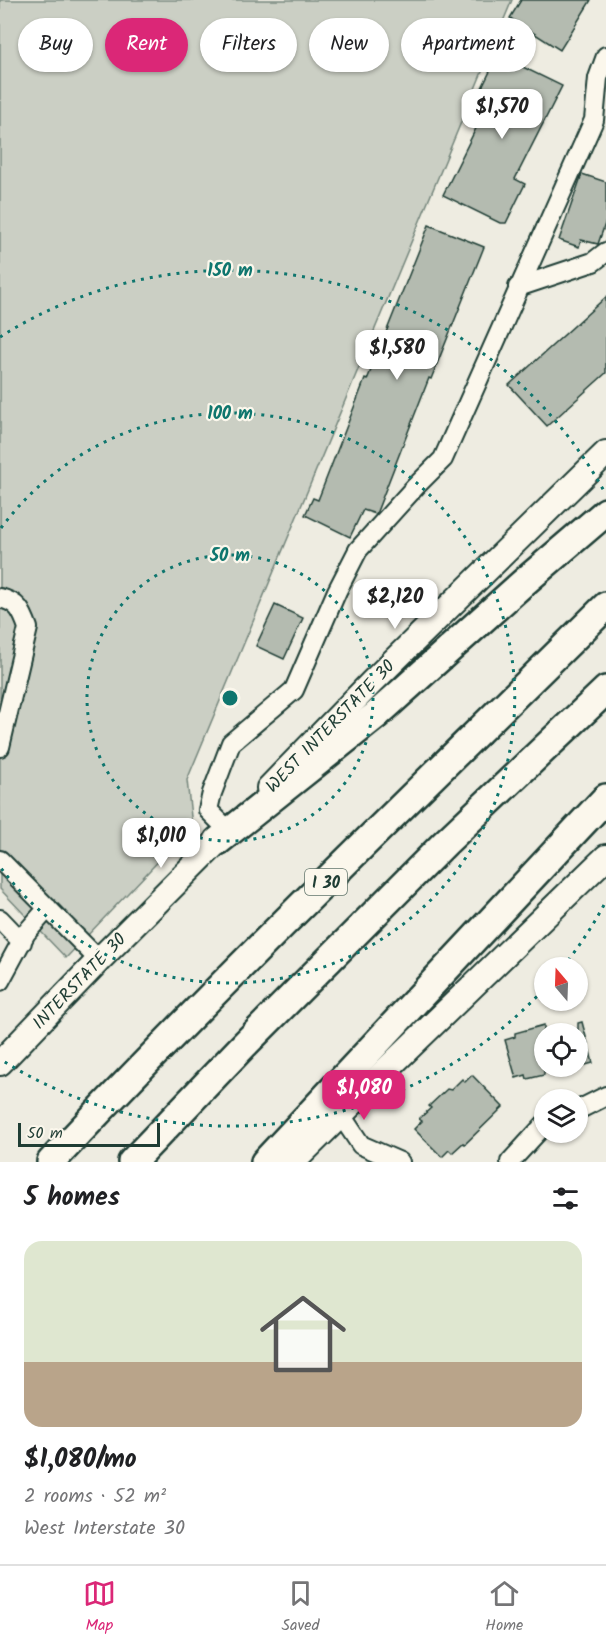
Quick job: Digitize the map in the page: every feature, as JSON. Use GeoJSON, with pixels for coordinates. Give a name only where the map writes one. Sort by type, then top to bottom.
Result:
{"type":"FeatureCollection","features":[{"type":"Feature","properties":{"kind":"highway"},"geometry":{"type":"LineString","coordinates":[[223,836],[375,716],[606,512]]}},
{"type":"Feature","properties":{"kind":"highway","name":"I 30"},"geometry":{"type":"LineString","coordinates":[[51,1162],[108,1101],[295,912],[606,606]]}},
{"type":"Feature","properties":{"kind":"highway"},"geometry":{"type":"LineString","coordinates":[[132,1162],[243,1045],[445,843],[606,690]]}},
{"type":"Feature","properties":{"kind":"highway"},"geometry":{"type":"LineString","coordinates":[[265,1162],[606,798]]}},
{"type":"Feature","properties":{"kind":"main road","name":"WEST INTERSTATE 30"},"geometry":{"type":"LineString","coordinates":[[133,926],[372,681],[606,453]]}},
{"type":"Feature","properties":{"kind":"main road"},"geometry":{"type":"LineString","coordinates":[[301,1155],[606,856]]}},
{"type":"Feature","properties":{"kind":"main road","name":"INTERSTATE 30"},"geometry":{"type":"LineString","coordinates":[[0,1063],[133,926]]}},
{"type":"Feature","properties":{"kind":"lane"},"geometry":{"type":"LineString","coordinates":[[223,836],[208,810],[231,742],[294,690],[337,591],[358,550],[443,459],[594,120],[598,78],[606,56]]}},
{"type":"Feature","properties":{"kind":"lane"},"geometry":{"type":"LineString","coordinates":[[519,287],[593,262],[606,252]]}},
{"type":"Feature","properties":{"kind":"lane"},"geometry":{"type":"LineString","coordinates":[[0,598],[10,600],[21,609],[28,628],[0,747]]}},
{"type":"Feature","properties":{"kind":"lane"},"geometry":{"type":"LineString","coordinates":[[0,860],[99,960]]}},
{"type":"Feature","properties":{"kind":"lane"},"geometry":{"type":"LineString","coordinates":[[0,981],[26,933],[48,908]]}},
{"type":"Feature","properties":{"kind":"lane"},"geometry":{"type":"LineString","coordinates":[[0,919],[22,942]]}},
{"type":"Feature","properties":{"kind":"lane"},"geometry":{"type":"LineString","coordinates":[[588,1105],[606,1096]]}},
{"type":"Feature","properties":{"kind":"lane"},"geometry":{"type":"LineString","coordinates":[[341,1115],[362,1145],[400,1162]]}},
{"type":"Feature","properties":{"kind":"lane"},"geometry":{"type":"LineString","coordinates":[[510,1162],[534,1136]]}},
{"type":"Feature","properties":{"kind":"shaded area"},"geometry":{"type":"Polygon","coordinates":[[[0,0],[512,0],[504,18],[401,18],[401,72],[482,72],[187,780],[192,826],[66,958],[0,889],[0,0]]]}},
{"type":"Feature","properties":{"kind":"building"},"geometry":{"type":"Polygon","coordinates":[[[521,0],[591,0],[560,50],[536,35],[536,18],[510,18],[521,0]]]}},
{"type":"Feature","properties":{"kind":"building"},"geometry":{"type":"Polygon","coordinates":[[[490,72],[533,72],[562,86],[515,179],[525,184],[506,223],[500,223],[443,195],[490,100],[479,94],[490,72]]]}},
{"type":"Feature","properties":{"kind":"building"},"geometry":{"type":"Polygon","coordinates":[[[582,174],[606,182],[606,221],[598,244],[581,240],[579,247],[559,240],[582,174]]]}},
{"type":"Feature","properties":{"kind":"building"},"geometry":{"type":"Polygon","coordinates":[[[429,225],[484,247],[431,379],[429,378],[376,514],[363,510],[350,537],[305,515],[313,498],[318,500],[429,225]]]}},
{"type":"Feature","properties":{"kind":"building"},"geometry":{"type":"Polygon","coordinates":[[[606,297],[606,373],[547,426],[509,385],[606,297]]]}},
{"type":"Feature","properties":{"kind":"building"},"geometry":{"type":"Polygon","coordinates":[[[275,605],[303,618],[284,659],[256,646],[275,605]]]}},
{"type":"Feature","properties":{"kind":"building"},"geometry":{"type":"Polygon","coordinates":[[[534,1028],[536,1077],[527,1079],[526,1075],[516,1078],[505,1040],[515,1037],[515,1033],[534,1028]]]}},
{"type":"Feature","properties":{"kind":"building"},"geometry":{"type":"Polygon","coordinates":[[[588,1044],[593,1063],[588,1064],[588,1044]]]}},
{"type":"Feature","properties":{"kind":"building"},"geometry":{"type":"Polygon","coordinates":[[[472,1075],[503,1107],[465,1144],[463,1143],[452,1153],[449,1150],[442,1157],[414,1129],[422,1121],[419,1119],[431,1108],[429,1106],[447,1089],[451,1090],[462,1079],[465,1082],[472,1075]]]}}]}
